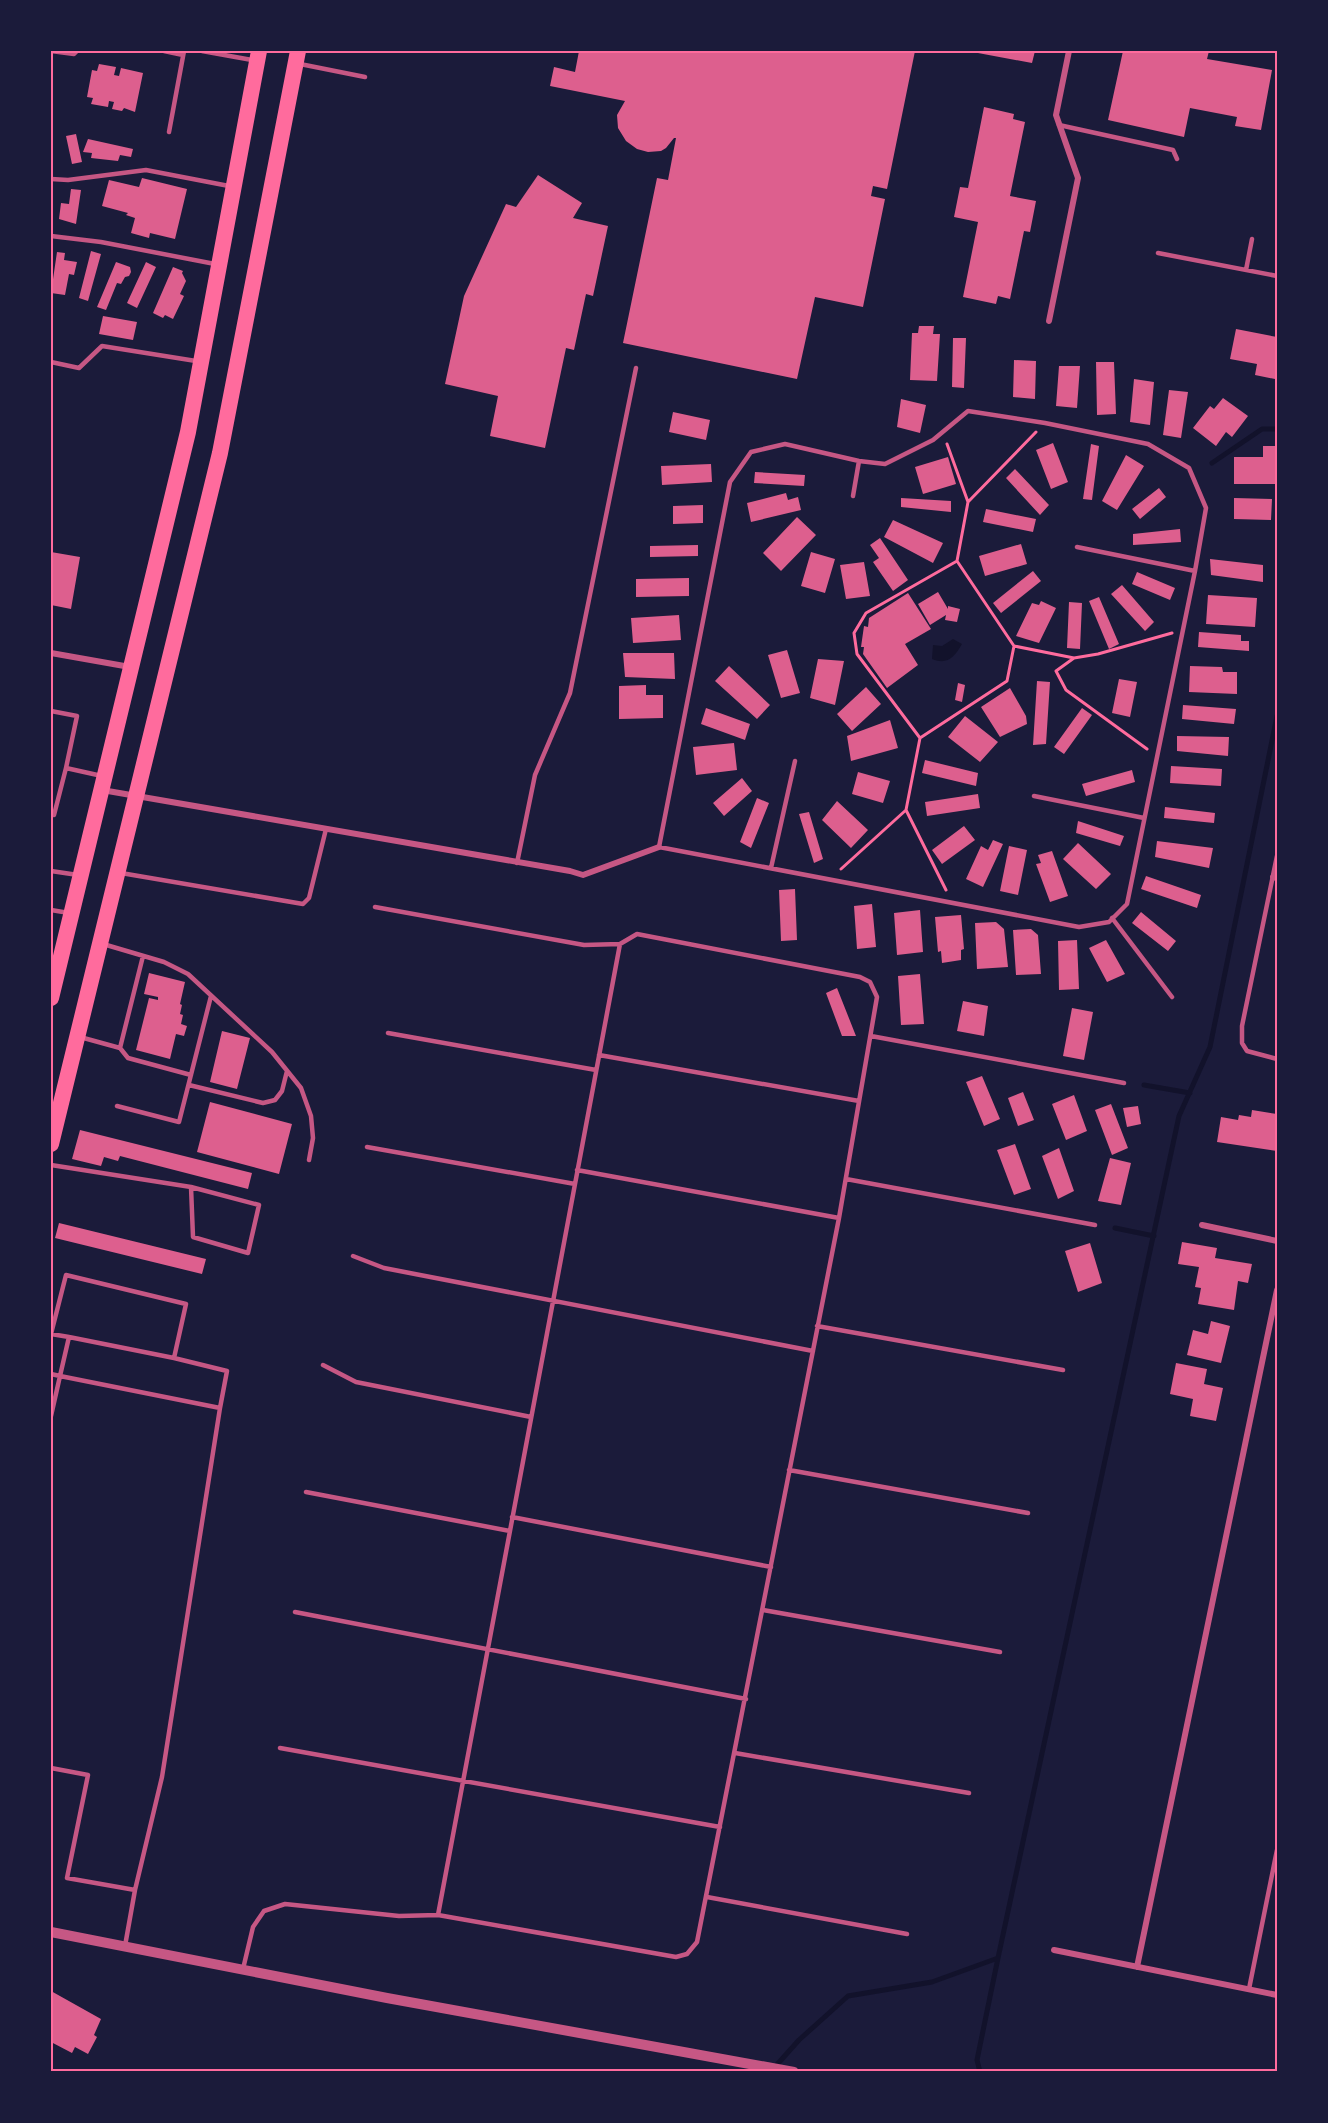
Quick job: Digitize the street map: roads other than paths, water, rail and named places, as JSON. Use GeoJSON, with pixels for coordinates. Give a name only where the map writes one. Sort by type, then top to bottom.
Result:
{"type":"FeatureCollection","features":[{"type":"Feature","properties":{"kind":"highway"},"geometry":{"type":"LineString","coordinates":[[51,998],[183,455],[258,56]]}},
{"type":"Feature","properties":{"kind":"highway"},"geometry":{"type":"LineString","coordinates":[[51,1144],[224,433],[297,57]]}},
{"type":"Feature","properties":{"kind":"street"},"geometry":{"type":"LineString","coordinates":[[1049,321],[1078,178],[1056,115],[1069,51]]}},
{"type":"Feature","properties":{"kind":"street"},"geometry":{"type":"LineString","coordinates":[[51,653],[131,668]]}},
{"type":"Feature","properties":{"kind":"street"},"geometry":{"type":"LineString","coordinates":[[103,783],[136,796],[570,871],[582,875],[659,847]]}},
{"type":"Feature","properties":{"kind":"street"},"geometry":{"type":"LineString","coordinates":[[1202,1225],[1277,1241]]}},
{"type":"Feature","properties":{"kind":"street"},"geometry":{"type":"LineString","coordinates":[[1137,1967],[1277,1290]]}},
{"type":"Feature","properties":{"kind":"street"},"geometry":{"type":"LineString","coordinates":[[51,1932],[387,1998],[793,2072]]}},
{"type":"Feature","properties":{"kind":"street"},"geometry":{"type":"LineString","coordinates":[[1054,1950],[1277,1995]]}},
{"type":"Feature","properties":{"kind":"lane"},"geometry":{"type":"LineString","coordinates":[[51,51],[74,54],[77,51]]}},
{"type":"Feature","properties":{"kind":"lane"},"geometry":{"type":"LineString","coordinates":[[164,51],[184,53],[169,132]]}},
{"type":"Feature","properties":{"kind":"lane"},"geometry":{"type":"LineString","coordinates":[[202,51],[258,56]]}},
{"type":"Feature","properties":{"kind":"lane"},"geometry":{"type":"LineString","coordinates":[[297,57],[365,77]]}},
{"type":"Feature","properties":{"kind":"lane"},"geometry":{"type":"LineString","coordinates":[[1059,125],[1173,150],[1177,159]]}},
{"type":"Feature","properties":{"kind":"lane"},"geometry":{"type":"LineString","coordinates":[[51,179],[68,180],[146,170],[234,187]]}},
{"type":"Feature","properties":{"kind":"lane"},"geometry":{"type":"LineString","coordinates":[[51,236],[101,242],[220,265]]}},
{"type":"Feature","properties":{"kind":"lane"},"geometry":{"type":"LineString","coordinates":[[1246,270],[1252,239]]}},
{"type":"Feature","properties":{"kind":"lane"},"geometry":{"type":"LineString","coordinates":[[1158,253],[1277,276]]}},
{"type":"Feature","properties":{"kind":"lane"},"geometry":{"type":"LineString","coordinates":[[51,362],[80,368],[102,346],[202,362]]}},
{"type":"Feature","properties":{"kind":"lane"},"geometry":{"type":"LineString","coordinates":[[517,863],[535,775],[570,693],[636,368]]}},
{"type":"Feature","properties":{"kind":"lane"},"geometry":{"type":"LineString","coordinates":[[968,411],[1045,423],[1148,444],[1189,468],[1206,508],[1195,571],[1127,904],[1109,922],[1079,927],[659,847],[730,482],[751,452],[785,444],[859,461],[885,464],[933,441],[968,411]]}},
{"type":"Feature","properties":{"kind":"lane"},"geometry":{"type":"LineString","coordinates":[[853,496],[859,461]]}},
{"type":"Feature","properties":{"kind":"lane"},"geometry":{"type":"LineString","coordinates":[[1077,547],[1195,571]]}},
{"type":"Feature","properties":{"kind":"lane"},"geometry":{"type":"LineString","coordinates":[[51,711],[77,716],[54,815]]}},
{"type":"Feature","properties":{"kind":"lane"},"geometry":{"type":"LineString","coordinates":[[771,868],[795,761]]}},
{"type":"Feature","properties":{"kind":"lane"},"geometry":{"type":"LineString","coordinates":[[66,768],[103,783]]}},
{"type":"Feature","properties":{"kind":"lane"},"geometry":{"type":"LineString","coordinates":[[1034,796],[1144,818]]}},
{"type":"Feature","properties":{"kind":"lane"},"geometry":{"type":"LineString","coordinates":[[117,872],[303,904],[309,898],[326,829]]}},
{"type":"Feature","properties":{"kind":"lane"},"geometry":{"type":"LineString","coordinates":[[1277,856],[1275,878],[1242,1026],[1242,1043],[1247,1051],[1277,1059]]}},
{"type":"Feature","properties":{"kind":"lane"},"geometry":{"type":"LineString","coordinates":[[51,871],[81,875]]}},
{"type":"Feature","properties":{"kind":"lane"},"geometry":{"type":"LineString","coordinates":[[242,1970],[253,1927],[264,1911],[285,1904],[399,1916],[438,1916],[676,1957],[687,1954],[697,1942],[839,1218],[878,997],[870,982],[860,977],[637,934],[620,944],[584,945],[375,907]]}},
{"type":"Feature","properties":{"kind":"lane"},"geometry":{"type":"LineString","coordinates":[[51,910],[72,914]]}},
{"type":"Feature","properties":{"kind":"lane"},"geometry":{"type":"LineString","coordinates":[[1112,918],[1172,997]]}},
{"type":"Feature","properties":{"kind":"lane"},"geometry":{"type":"LineString","coordinates":[[100,943],[164,962],[188,974],[272,1052],[301,1088],[312,1116],[313,1138],[309,1160]]}},
{"type":"Feature","properties":{"kind":"lane"},"geometry":{"type":"LineString","coordinates":[[438,1916],[620,944]]}},
{"type":"Feature","properties":{"kind":"lane"},"geometry":{"type":"LineString","coordinates":[[120,1048],[143,956]]}},
{"type":"Feature","properties":{"kind":"lane"},"geometry":{"type":"LineString","coordinates":[[117,1106],[179,1122],[212,996]]}},
{"type":"Feature","properties":{"kind":"lane"},"geometry":{"type":"LineString","coordinates":[[388,1033],[596,1070]]}},
{"type":"Feature","properties":{"kind":"lane"},"geometry":{"type":"LineString","coordinates":[[78,1036],[120,1048],[128,1058],[191,1075]]}},
{"type":"Feature","properties":{"kind":"lane"},"geometry":{"type":"LineString","coordinates":[[871,1036],[1124,1083]]}},
{"type":"Feature","properties":{"kind":"lane"},"geometry":{"type":"LineString","coordinates":[[599,1055],[859,1101]]}},
{"type":"Feature","properties":{"kind":"lane"},"geometry":{"type":"LineString","coordinates":[[189,1085],[263,1103],[275,1101],[282,1091],[287,1071]]}},
{"type":"Feature","properties":{"kind":"lane"},"geometry":{"type":"LineString","coordinates":[[367,1147],[575,1184]]}},
{"type":"Feature","properties":{"kind":"lane"},"geometry":{"type":"LineString","coordinates":[[51,1165],[191,1187],[259,1205],[248,1253],[193,1237],[191,1187]]}},
{"type":"Feature","properties":{"kind":"lane"},"geometry":{"type":"LineString","coordinates":[[578,1170],[839,1218]]}},
{"type":"Feature","properties":{"kind":"lane"},"geometry":{"type":"LineString","coordinates":[[846,1179],[1095,1225]]}},
{"type":"Feature","properties":{"kind":"lane"},"geometry":{"type":"LineString","coordinates":[[353,1256],[384,1268],[813,1351]]}},
{"type":"Feature","properties":{"kind":"lane"},"geometry":{"type":"LineString","coordinates":[[125,1947],[135,1890],[162,1777],[227,1371],[174,1358],[51,1334],[66,1275],[186,1304],[174,1358]]}},
{"type":"Feature","properties":{"kind":"lane"},"geometry":{"type":"LineString","coordinates":[[817,1326],[1063,1370]]}},
{"type":"Feature","properties":{"kind":"lane"},"geometry":{"type":"LineString","coordinates":[[51,1416],[69,1337]]}},
{"type":"Feature","properties":{"kind":"lane"},"geometry":{"type":"LineString","coordinates":[[323,1365],[356,1382],[531,1417]]}},
{"type":"Feature","properties":{"kind":"lane"},"geometry":{"type":"LineString","coordinates":[[51,1374],[220,1408]]}},
{"type":"Feature","properties":{"kind":"lane"},"geometry":{"type":"LineString","coordinates":[[789,1470],[1028,1513]]}},
{"type":"Feature","properties":{"kind":"lane"},"geometry":{"type":"LineString","coordinates":[[306,1492],[510,1531]]}},
{"type":"Feature","properties":{"kind":"lane"},"geometry":{"type":"LineString","coordinates":[[512,1517],[771,1567]]}},
{"type":"Feature","properties":{"kind":"lane"},"geometry":{"type":"LineString","coordinates":[[763,1610],[1000,1652]]}},
{"type":"Feature","properties":{"kind":"lane"},"geometry":{"type":"LineString","coordinates":[[295,1612],[746,1699]]}},
{"type":"Feature","properties":{"kind":"lane"},"geometry":{"type":"LineString","coordinates":[[280,1748],[720,1827]]}},
{"type":"Feature","properties":{"kind":"lane"},"geometry":{"type":"LineString","coordinates":[[735,1753],[969,1793]]}},
{"type":"Feature","properties":{"kind":"lane"},"geometry":{"type":"LineString","coordinates":[[51,1768],[88,1775],[67,1878],[135,1890]]}},
{"type":"Feature","properties":{"kind":"lane"},"geometry":{"type":"LineString","coordinates":[[1249,1989],[1277,1850]]}},
{"type":"Feature","properties":{"kind":"lane"},"geometry":{"type":"LineString","coordinates":[[707,1897],[907,1934]]}},
{"type":"Feature","properties":{"kind":"waterway"},"geometry":{"type":"LineString","coordinates":[[1212,463],[1262,429],[1277,429]]}},
{"type":"Feature","properties":{"kind":"waterway"},"geometry":{"type":"LineString","coordinates":[[980,2072],[977,2060],[998,1958],[1179,1116],[1210,1047],[1277,716]]}},
{"type":"Feature","properties":{"kind":"waterway"},"geometry":{"type":"LineString","coordinates":[[1144,1085],[1190,1093]]}},
{"type":"Feature","properties":{"kind":"waterway"},"geometry":{"type":"LineString","coordinates":[[1115,1228],[1154,1236]]}},
{"type":"Feature","properties":{"kind":"waterway"},"geometry":{"type":"LineString","coordinates":[[773,2069],[799,2040],[848,1996],[932,1982],[998,1958]]}}]}
